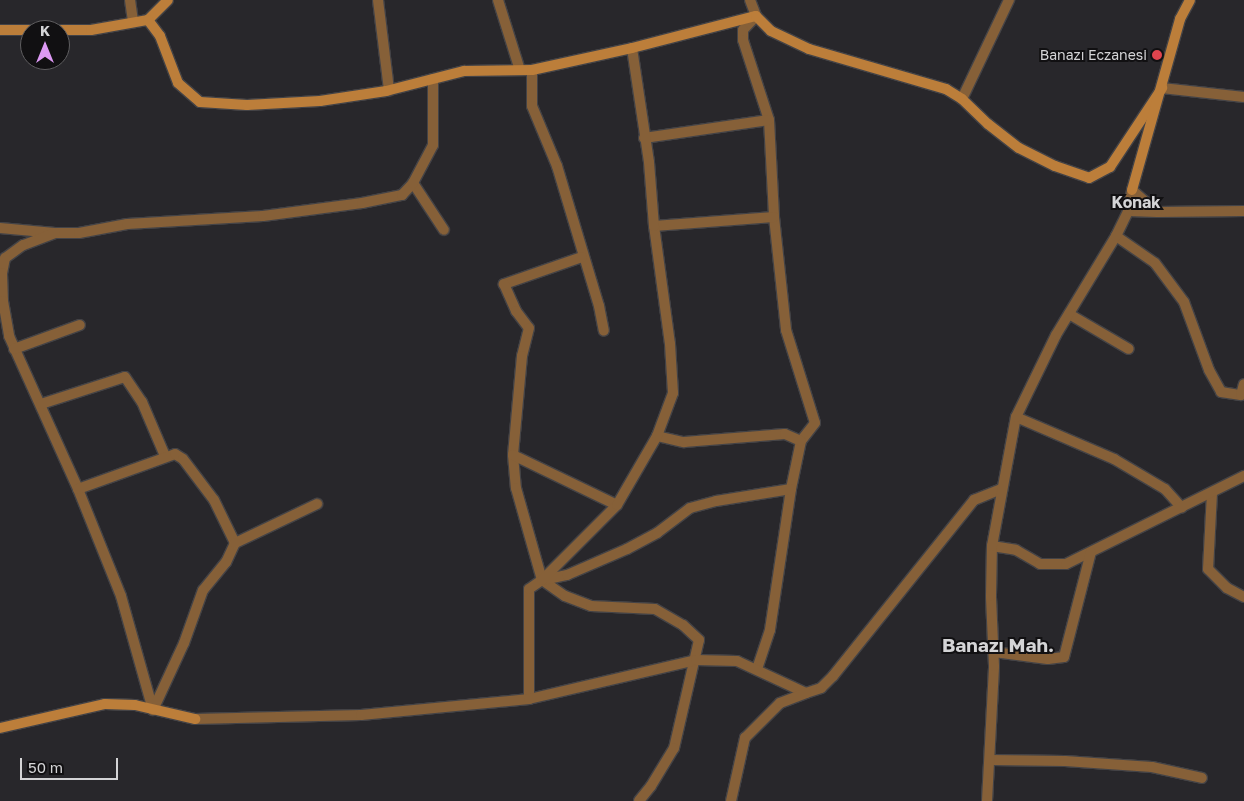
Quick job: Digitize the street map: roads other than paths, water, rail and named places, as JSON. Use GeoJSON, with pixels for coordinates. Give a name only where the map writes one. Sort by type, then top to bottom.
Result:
{"type":"FeatureCollection","features":[{"type":"Feature","properties":{"kind":"main road"},"geometry":{"type":"LineString","coordinates":[[0,30],[91,30],[148,20],[168,0]]}},
{"type":"Feature","properties":{"kind":"main road"},"geometry":{"type":"LineString","coordinates":[[1132,190],[1180,19],[1190,0]]}},
{"type":"Feature","properties":{"kind":"main road"},"geometry":{"type":"LineString","coordinates":[[148,20],[160,36],[178,83],[200,102],[247,105],[320,101],[389,90],[464,71],[532,70],[632,48],[756,16],[771,31],[809,49],[946,89],[962,99],[988,124],[1019,148],[1055,166],[1088,178],[1110,167],[1162,88]]}},
{"type":"Feature","properties":{"kind":"main road"},"geometry":{"type":"LineString","coordinates":[[0,728],[105,704],[134,705],[195,719]]}},
{"type":"Feature","properties":{"kind":"street"},"geometry":{"type":"LineString","coordinates":[[130,0],[133,22]]}},
{"type":"Feature","properties":{"kind":"street"},"geometry":{"type":"LineString","coordinates":[[378,0],[389,90]]}},
{"type":"Feature","properties":{"kind":"street"},"geometry":{"type":"LineString","coordinates":[[498,0],[520,70]]}},
{"type":"Feature","properties":{"kind":"street"},"geometry":{"type":"LineString","coordinates":[[750,0],[756,16],[743,30],[742,40],[769,120],[774,217],[786,330],[815,423],[801,441],[791,489],[770,630],[757,669]]}},
{"type":"Feature","properties":{"kind":"street"},"geometry":{"type":"LineString","coordinates":[[962,99],[1009,0]]}},
{"type":"Feature","properties":{"kind":"street"},"geometry":{"type":"LineString","coordinates":[[529,699],[529,589],[542,580],[616,505],[657,436],[673,393],[670,344],[654,226],[649,162],[632,48]]}},
{"type":"Feature","properties":{"kind":"street"},"geometry":{"type":"LineString","coordinates":[[532,70],[532,106],[557,166],[582,256],[599,306],[604,331]]}},
{"type":"Feature","properties":{"kind":"street"},"geometry":{"type":"LineString","coordinates":[[0,228],[55,233],[79,233],[127,224],[263,216],[362,203],[402,195],[413,182],[433,145],[433,79]]}},
{"type":"Feature","properties":{"kind":"street"},"geometry":{"type":"LineString","coordinates":[[1162,88],[1244,98]]}},
{"type":"Feature","properties":{"kind":"street"},"geometry":{"type":"LineString","coordinates":[[644,138],[769,120]]}},
{"type":"Feature","properties":{"kind":"street"},"geometry":{"type":"LineString","coordinates":[[413,182],[444,230]]}},
{"type":"Feature","properties":{"kind":"street"},"geometry":{"type":"LineString","coordinates":[[987,801],[991,760],[994,652],[991,596],[992,546],[1001,489],[1008,465],[1016,417],[1056,335],[1116,236],[1128,211],[1132,190]]}},
{"type":"Feature","properties":{"kind":"street"},"geometry":{"type":"LineString","coordinates":[[1132,190],[1157,212]]}},
{"type":"Feature","properties":{"kind":"street"},"geometry":{"type":"LineString","coordinates":[[1128,211],[1244,211]]}},
{"type":"Feature","properties":{"kind":"street"},"geometry":{"type":"LineString","coordinates":[[654,226],[774,217]]}},
{"type":"Feature","properties":{"kind":"street"},"geometry":{"type":"LineString","coordinates":[[55,233],[23,245],[5,258],[2,274],[3,301],[9,336],[78,489],[121,596],[153,710]]}},
{"type":"Feature","properties":{"kind":"street"},"geometry":{"type":"LineString","coordinates":[[1116,236],[1155,263],[1184,302],[1210,370],[1221,392],[1243,398],[1244,384]]}},
{"type":"Feature","properties":{"kind":"street"},"geometry":{"type":"LineString","coordinates":[[582,256],[504,284],[516,311],[529,328],[522,356],[513,455],[516,488],[542,580],[564,596],[591,606],[655,609],[683,625],[699,640],[696,660],[674,748],[651,786],[639,801]]}},
{"type":"Feature","properties":{"kind":"street"},"geometry":{"type":"LineString","coordinates":[[1069,314],[1129,348]]}},
{"type":"Feature","properties":{"kind":"street"},"geometry":{"type":"LineString","coordinates":[[14,349],[80,325]]}},
{"type":"Feature","properties":{"kind":"street"},"geometry":{"type":"LineString","coordinates":[[41,404],[125,377],[142,402],[165,456]]}},
{"type":"Feature","properties":{"kind":"street"},"geometry":{"type":"LineString","coordinates":[[1016,417],[1114,459],[1164,489],[1182,508]]}},
{"type":"Feature","properties":{"kind":"street"},"geometry":{"type":"LineString","coordinates":[[657,436],[684,442],[785,434],[801,441]]}},
{"type":"Feature","properties":{"kind":"street"},"geometry":{"type":"LineString","coordinates":[[78,489],[165,456],[175,454],[184,459],[214,500],[236,543]]}},
{"type":"Feature","properties":{"kind":"street"},"geometry":{"type":"LineString","coordinates":[[513,455],[616,505]]}},
{"type":"Feature","properties":{"kind":"street"},"geometry":{"type":"LineString","coordinates":[[992,546],[1016,550],[1040,564],[1066,564],[1244,476]]}},
{"type":"Feature","properties":{"kind":"street"},"geometry":{"type":"LineString","coordinates":[[542,580],[567,575],[628,549],[657,534],[690,508],[716,501],[791,489]]}},
{"type":"Feature","properties":{"kind":"street"},"geometry":{"type":"LineString","coordinates":[[731,801],[745,738],[780,702],[821,688],[974,500],[1001,489]]}},
{"type":"Feature","properties":{"kind":"street"},"geometry":{"type":"LineString","coordinates":[[1212,493],[1208,570],[1227,588],[1244,597]]}},
{"type":"Feature","properties":{"kind":"street"},"geometry":{"type":"LineString","coordinates":[[153,710],[184,643],[203,590],[226,562],[236,543],[316,504]]}},
{"type":"Feature","properties":{"kind":"street"},"geometry":{"type":"LineString","coordinates":[[994,652],[1048,659],[1064,657],[1091,552]]}},
{"type":"Feature","properties":{"kind":"street"},"geometry":{"type":"LineString","coordinates":[[195,719],[361,715],[529,699],[696,660],[737,661],[806,693]]}},
{"type":"Feature","properties":{"kind":"street"},"geometry":{"type":"LineString","coordinates":[[991,760],[1065,761],[1152,767],[1202,778]]}},
{"type":"Feature","properties":{"kind":"place","name":"Banazı Eczanesi"},"geometry":{"type":"Point","coordinates":[1157,55]}},
{"type":"Feature","properties":{"kind":"district","name":"Konak"},"geometry":{"type":"Point","coordinates":[1136,202]}},
{"type":"Feature","properties":{"kind":"district","name":"Banazı Mah."},"geometry":{"type":"Point","coordinates":[998,645]}}]}
